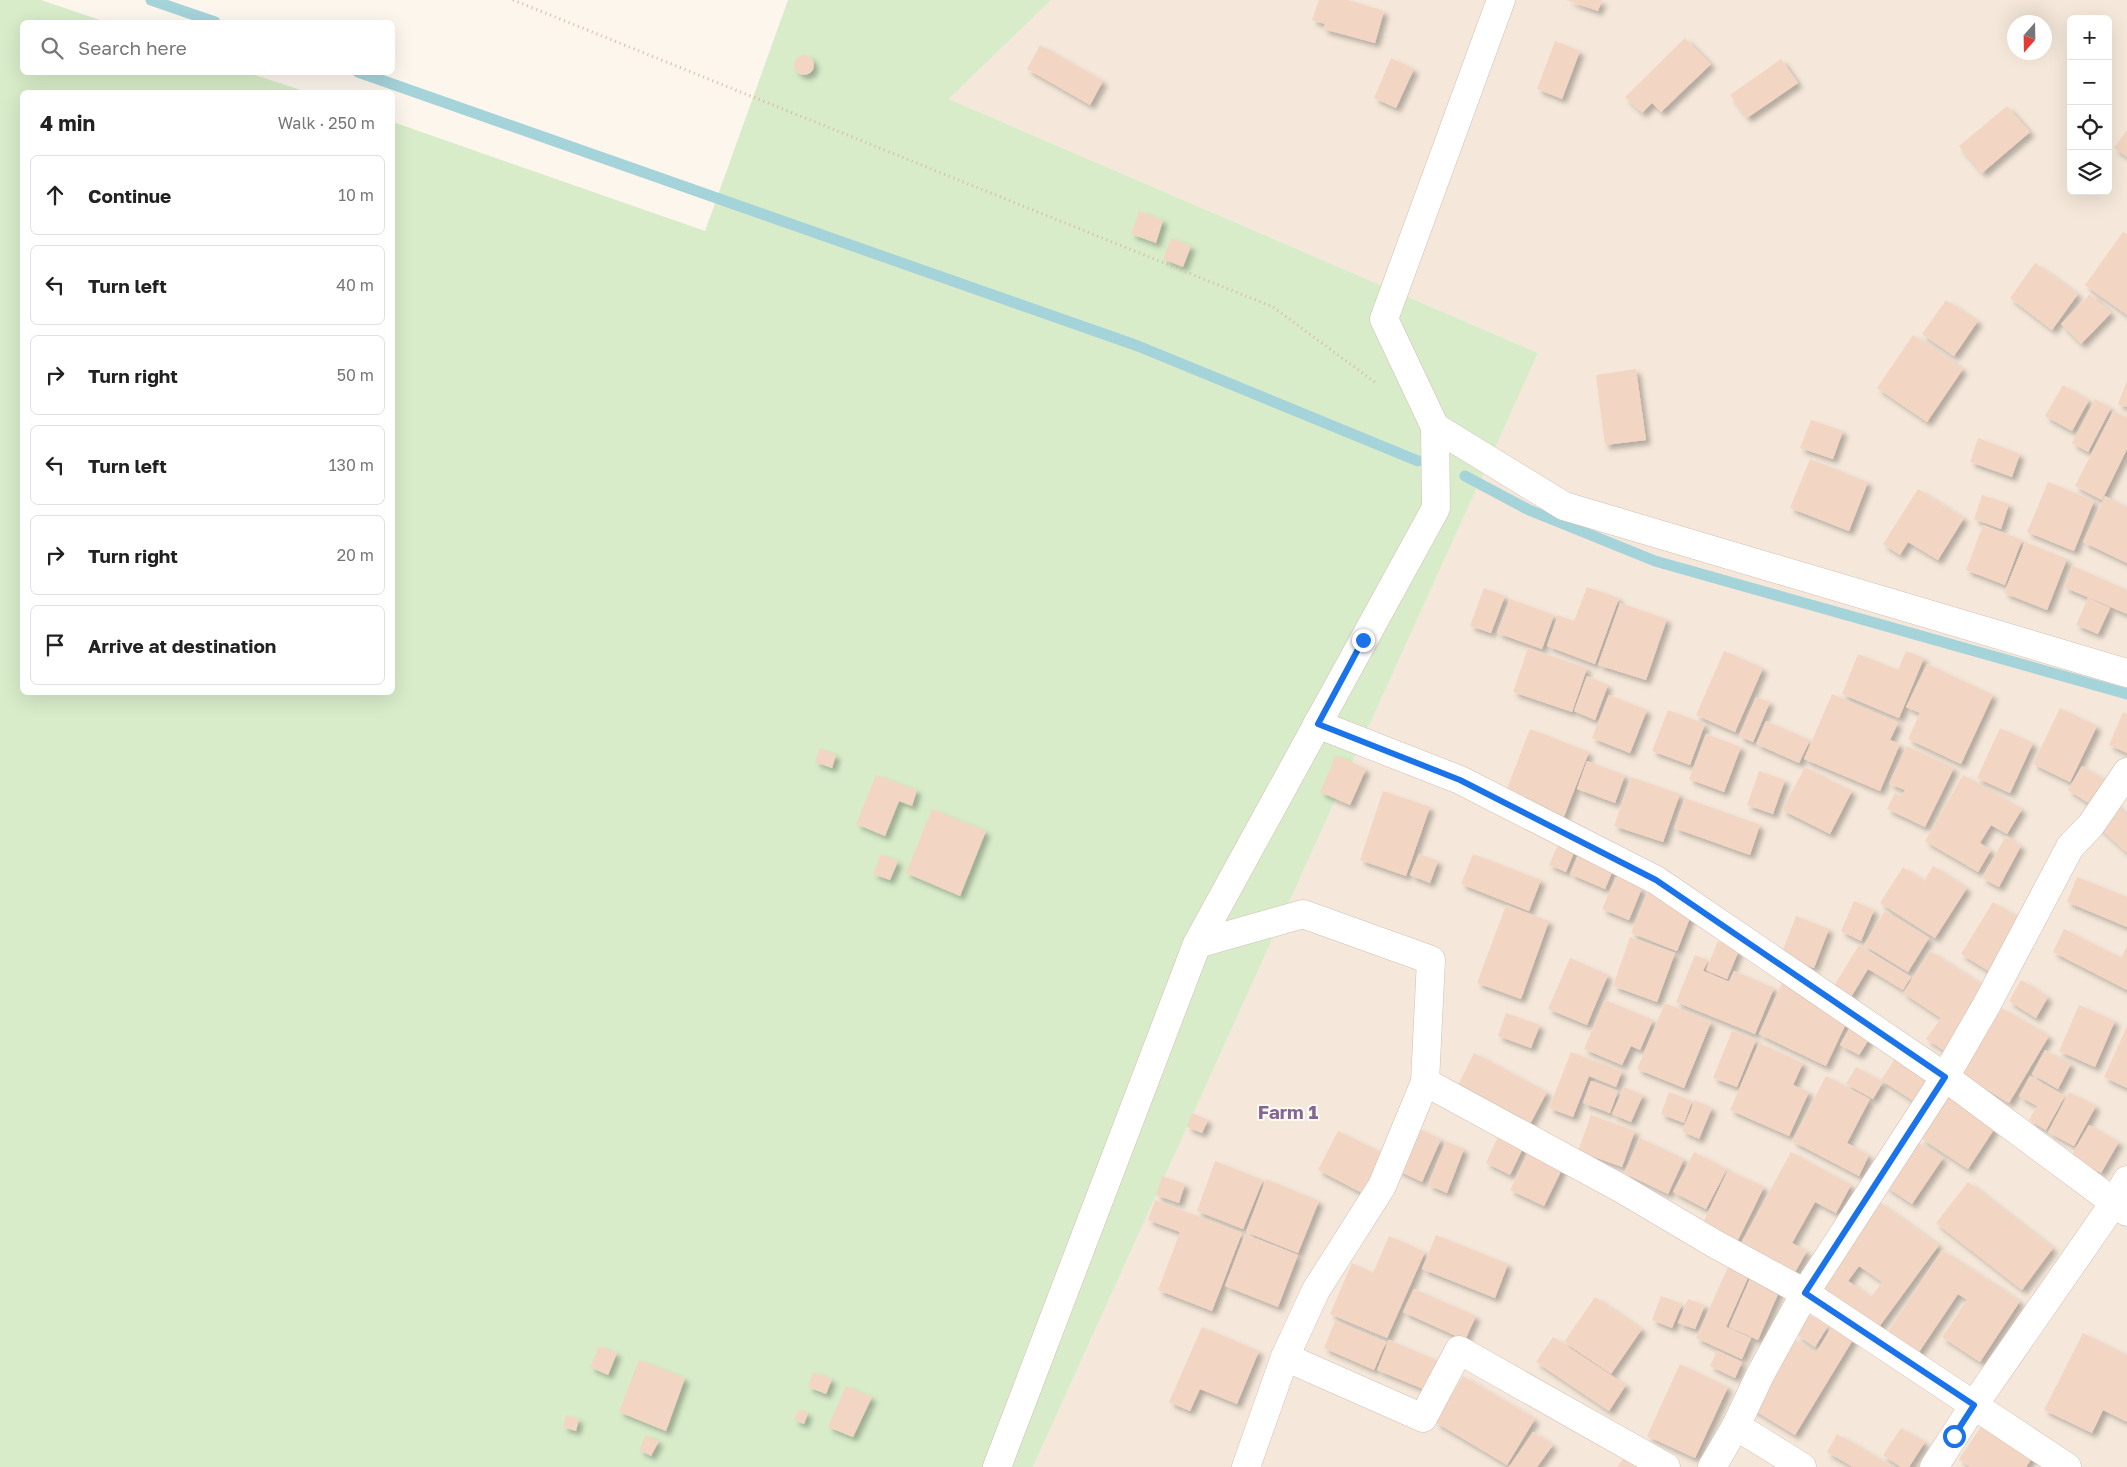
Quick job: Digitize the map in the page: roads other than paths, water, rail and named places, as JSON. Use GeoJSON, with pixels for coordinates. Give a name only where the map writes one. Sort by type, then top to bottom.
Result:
{"type":"FeatureCollection","features":[{"type":"Feature","properties":{"kind":"street"},"geometry":{"type":"LineString","coordinates":[[997,1467],[1197,944],[1436,508],[1435,427],[1384,319],[1501,0]]}},
{"type":"Feature","properties":{"kind":"street"},"geometry":{"type":"LineString","coordinates":[[1435,427],[1564,506],[2127,673]]}},
{"type":"Feature","properties":{"kind":"street"},"geometry":{"type":"LineString","coordinates":[[1318,724],[1460,780],[1656,880],[2123,1198],[1974,1405],[1934,1467]]}},
{"type":"Feature","properties":{"kind":"street"},"geometry":{"type":"LineString","coordinates":[[1712,1467],[1736,1426],[1760,1375],[1805,1293],[1945,1077],[1986,1006],[2070,847],[2091,825],[2127,772]]}},
{"type":"Feature","properties":{"kind":"street"},"geometry":{"type":"LineString","coordinates":[[1197,944],[1303,914],[1431,960],[1425,1082],[1382,1186],[1316,1290],[1285,1357],[1246,1467]]}},
{"type":"Feature","properties":{"kind":"street"},"geometry":{"type":"LineString","coordinates":[[1425,1082],[1622,1189],[1715,1244],[1805,1293],[2067,1467]]}},
{"type":"Feature","properties":{"kind":"street"},"geometry":{"type":"LineString","coordinates":[[1285,1357],[1423,1418],[1459,1350],[1666,1467]]}},
{"type":"Feature","properties":{"kind":"street"},"geometry":{"type":"LineString","coordinates":[[1736,1426],[1802,1467]]}},
{"type":"Feature","properties":{"kind":"waterway"},"geometry":{"type":"LineString","coordinates":[[151,0],[209,20]]}},
{"type":"Feature","properties":{"kind":"waterway"},"geometry":{"type":"LineString","coordinates":[[367,75],[1138,346],[1418,461]]}},
{"type":"Feature","properties":{"kind":"waterway"},"geometry":{"type":"LineString","coordinates":[[1465,476],[1529,510],[1655,561],[2127,694]]}},
{"type":"Feature","properties":{"kind":"district","name":"Farm 1"},"geometry":{"type":"Point","coordinates":[1288,1112]}}]}
